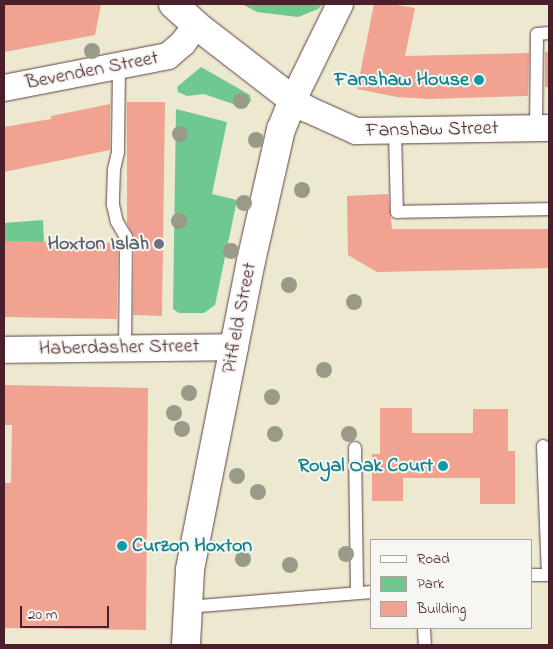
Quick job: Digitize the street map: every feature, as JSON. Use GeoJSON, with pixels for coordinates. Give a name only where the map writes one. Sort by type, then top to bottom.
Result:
{"type":"FeatureCollection","features":[{"type":"Feature","properties":{"kind":"street"},"geometry":{"type":"LineString","coordinates":[[173,4],[196,25],[292,100]]}},
{"type":"Feature","properties":{"kind":"street","name":"Pitfield Street"},"geometry":{"type":"LineString","coordinates":[[186,645],[190,570],[281,129],[292,100],[340,4]]}},
{"type":"Feature","properties":{"kind":"street","name":"Bevenden Street"},"geometry":{"type":"LineString","coordinates":[[4,88],[168,56],[183,43],[196,25]]}},
{"type":"Feature","properties":{"kind":"street","name":"Fanshaw Street"},"geometry":{"type":"LineString","coordinates":[[292,100],[307,109],[356,131],[395,132],[543,128]]}},
{"type":"Feature","properties":{"kind":"street","name":"Haberdasher Street"},"geometry":{"type":"LineString","coordinates":[[4,350],[235,347]]}},
{"type":"Feature","properties":{"kind":"lane"},"geometry":{"type":"LineString","coordinates":[[543,128],[537,34],[549,34]]}},
{"type":"Feature","properties":{"kind":"lane"},"geometry":{"type":"LineString","coordinates":[[119,66],[118,152],[114,169],[113,205],[117,222],[126,237],[125,348]]}},
{"type":"Feature","properties":{"kind":"lane"},"geometry":{"type":"LineString","coordinates":[[395,132],[397,212],[549,208]]}},
{"type":"Feature","properties":{"kind":"lane"},"geometry":{"type":"LineString","coordinates":[[533,576],[549,575],[543,446]]}},
{"type":"Feature","properties":{"kind":"lane"},"geometry":{"type":"LineString","coordinates":[[355,448],[357,593]]}},
{"type":"Feature","properties":{"kind":"lane"},"geometry":{"type":"LineString","coordinates":[[187,607],[370,592]]}},
{"type":"Feature","properties":{"kind":"lane"},"geometry":{"type":"LineString","coordinates":[[424,629],[425,645]]}},
{"type":"Feature","properties":{"kind":"green space"},"geometry":{"type":"Polygon","coordinates":[[[242,4],[323,4],[318,9],[298,17],[257,12],[242,4]]]}},
{"type":"Feature","properties":{"kind":"green space"},"geometry":{"type":"Polygon","coordinates":[[[201,67],[250,95],[251,101],[245,108],[204,94],[187,96],[178,92],[177,87],[201,67]]]}},
{"type":"Feature","properties":{"kind":"green space"},"geometry":{"type":"Polygon","coordinates":[[[176,109],[227,122],[212,194],[237,200],[215,305],[204,313],[179,313],[173,309],[176,109]]]}},
{"type":"Feature","properties":{"kind":"green space"},"geometry":{"type":"Polygon","coordinates":[[[43,220],[44,244],[4,244],[4,223],[43,220]]]}},
{"type":"Feature","properties":{"kind":"building"},"geometry":{"type":"Polygon","coordinates":[[[4,4],[101,4],[95,35],[4,52],[4,4]]]}},
{"type":"Feature","properties":{"kind":"building"},"geometry":{"type":"Polygon","coordinates":[[[374,4],[390,4],[415,8],[405,56],[529,53],[528,96],[429,99],[397,97],[357,89],[374,4]]]}},
{"type":"Feature","properties":{"kind":"building"},"geometry":{"type":"Polygon","coordinates":[[[545,52],[549,52],[549,87],[545,87],[545,52]]]}},
{"type":"Feature","properties":{"kind":"building"},"geometry":{"type":"Polygon","coordinates":[[[127,102],[165,102],[162,316],[133,315],[134,237],[127,223],[127,102]]]}},
{"type":"Feature","properties":{"kind":"building"},"geometry":{"type":"Polygon","coordinates":[[[110,104],[110,150],[4,172],[4,127],[51,119],[51,116],[110,104]]]}},
{"type":"Feature","properties":{"kind":"building"},"geometry":{"type":"Polygon","coordinates":[[[388,194],[392,229],[549,229],[549,268],[377,272],[348,255],[347,196],[388,194]]]}},
{"type":"Feature","properties":{"kind":"building"},"geometry":{"type":"Polygon","coordinates":[[[4,241],[118,243],[117,319],[4,317],[4,241]]]}},
{"type":"Feature","properties":{"kind":"building"},"geometry":{"type":"Polygon","coordinates":[[[4,385],[148,388],[146,630],[4,628],[4,483],[11,483],[12,425],[4,425],[4,385]]]}},
{"type":"Feature","properties":{"kind":"building","name":"Royal Oak Court"},"geometry":{"type":"Polygon","coordinates":[[[380,408],[412,408],[412,433],[473,433],[473,409],[508,409],[508,451],[515,451],[515,504],[480,504],[480,478],[403,478],[403,501],[372,501],[372,454],[380,454],[380,408]]]}},
{"type":"Feature","properties":{"kind":"place","name":"Fanshaw House"},"geometry":{"type":"Point","coordinates":[479,80]}},
{"type":"Feature","properties":{"kind":"place","name":"Hoxton Islah"},"geometry":{"type":"Point","coordinates":[159,244]}},
{"type":"Feature","properties":{"kind":"place","name":"Royal Oak Court"},"geometry":{"type":"Point","coordinates":[443,466]}},
{"type":"Feature","properties":{"kind":"place","name":"Curzon Hoxton"},"geometry":{"type":"Point","coordinates":[122,546]}}]}
